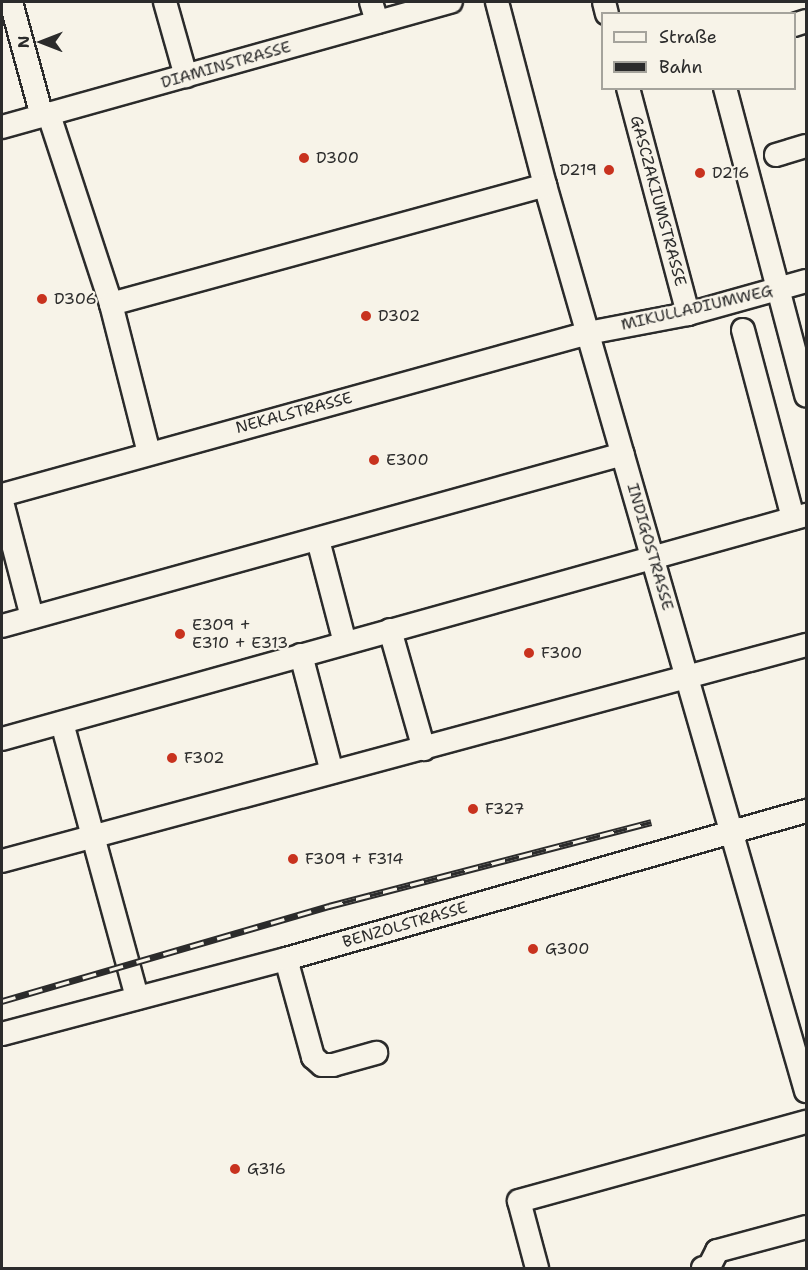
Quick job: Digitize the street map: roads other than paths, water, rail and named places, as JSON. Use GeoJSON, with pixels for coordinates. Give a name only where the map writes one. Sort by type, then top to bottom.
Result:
{"type":"FeatureCollection","features":[{"type":"Feature","properties":{"kind":"street"},"geometry":{"type":"LineString","coordinates":[[11,2],[46,115],[111,304],[149,453]]}},
{"type":"Feature","properties":{"kind":"street"},"geometry":{"type":"LineString","coordinates":[[165,2],[186,76]]}},
{"type":"Feature","properties":{"kind":"street","name":"DIAMINSTRASSE"},"geometry":{"type":"LineString","coordinates":[[2,127],[186,76],[374,12],[451,2]]}},
{"type":"Feature","properties":{"kind":"street","name":"INDIGOSTRASSE"},"geometry":{"type":"LineString","coordinates":[[497,2],[545,185],[807,1091]]}},
{"type":"Feature","properties":{"kind":"street","name":"GASCZAKIUMSTRASSE"},"geometry":{"type":"LineString","coordinates":[[629,90],[688,314]]}},
{"type":"Feature","properties":{"kind":"street"},"geometry":{"type":"LineString","coordinates":[[726,90],[807,395]]}},
{"type":"Feature","properties":{"kind":"street"},"geometry":{"type":"LineString","coordinates":[[776,155],[807,146]]}},
{"type":"Feature","properties":{"kind":"street"},"geometry":{"type":"LineString","coordinates":[[111,304],[545,185]]}},
{"type":"Feature","properties":{"kind":"street","name":"MIKULLADIUMWEG"},"geometry":{"type":"LineString","coordinates":[[588,333],[688,314],[807,281]]}},
{"type":"Feature","properties":{"kind":"street"},"geometry":{"type":"LineString","coordinates":[[2,740],[800,517],[742,330]]}},
{"type":"Feature","properties":{"kind":"street","name":"NEKALSTRASSE"},"geometry":{"type":"LineString","coordinates":[[2,495],[588,333]]}},
{"type":"Feature","properties":{"kind":"street"},"geometry":{"type":"LineString","coordinates":[[2,626],[623,454]]}},
{"type":"Feature","properties":{"kind":"street"},"geometry":{"type":"LineString","coordinates":[[2,502],[33,617]]}},
{"type":"Feature","properties":{"kind":"street"},"geometry":{"type":"LineString","coordinates":[[318,540],[345,643]]}},
{"type":"Feature","properties":{"kind":"street"},"geometry":{"type":"LineString","coordinates":[[390,630],[424,749]]}},
{"type":"Feature","properties":{"kind":"street"},"geometry":{"type":"LineString","coordinates":[[2,861],[807,645]]}},
{"type":"Feature","properties":{"kind":"street"},"geometry":{"type":"LineString","coordinates":[[301,655],[332,772]]}},
{"type":"Feature","properties":{"kind":"street"},"geometry":{"type":"LineString","coordinates":[[62,723],[137,998]]}},
{"type":"Feature","properties":{"kind":"street","name":"BENZOLSTRASSE"},"geometry":{"type":"LineString","coordinates":[[2,1034],[286,959],[807,811]]}},
{"type":"Feature","properties":{"kind":"street"},"geometry":{"type":"LineString","coordinates":[[286,959],[313,1057],[322,1065],[333,1065],[376,1053]]}},
{"type":"Feature","properties":{"kind":"street"},"geometry":{"type":"LineString","coordinates":[[537,1269],[519,1201],[807,1122]]}},
{"type":"Feature","properties":{"kind":"street"},"geometry":{"type":"LineString","coordinates":[[707,1268],[717,1251],[807,1227]]}},
{"type":"Feature","properties":{"kind":"railway"},"geometry":{"type":"LineString","coordinates":[[2,1001],[329,906],[651,822]]}},
{"type":"Feature","properties":{"kind":"place","name":"D300"},"geometry":{"type":"Point","coordinates":[304,158]}},
{"type":"Feature","properties":{"kind":"place","name":"D219"},"geometry":{"type":"Point","coordinates":[609,170]}},
{"type":"Feature","properties":{"kind":"place","name":"D216"},"geometry":{"type":"Point","coordinates":[700,173]}},
{"type":"Feature","properties":{"kind":"place","name":"D306"},"geometry":{"type":"Point","coordinates":[42,299]}},
{"type":"Feature","properties":{"kind":"place","name":"D302"},"geometry":{"type":"Point","coordinates":[366,316]}},
{"type":"Feature","properties":{"kind":"place","name":"E300"},"geometry":{"type":"Point","coordinates":[374,460]}},
{"type":"Feature","properties":{"kind":"place","name":"E309 + E310 + E313"},"geometry":{"type":"Point","coordinates":[180,634]}},
{"type":"Feature","properties":{"kind":"place","name":"F300"},"geometry":{"type":"Point","coordinates":[529,653]}},
{"type":"Feature","properties":{"kind":"place","name":"F302"},"geometry":{"type":"Point","coordinates":[172,758]}},
{"type":"Feature","properties":{"kind":"place","name":"F327"},"geometry":{"type":"Point","coordinates":[473,809]}},
{"type":"Feature","properties":{"kind":"place","name":"F309 + F314"},"geometry":{"type":"Point","coordinates":[293,859]}},
{"type":"Feature","properties":{"kind":"place","name":"G300"},"geometry":{"type":"Point","coordinates":[533,949]}},
{"type":"Feature","properties":{"kind":"place","name":"G316"},"geometry":{"type":"Point","coordinates":[235,1169]}}]}
